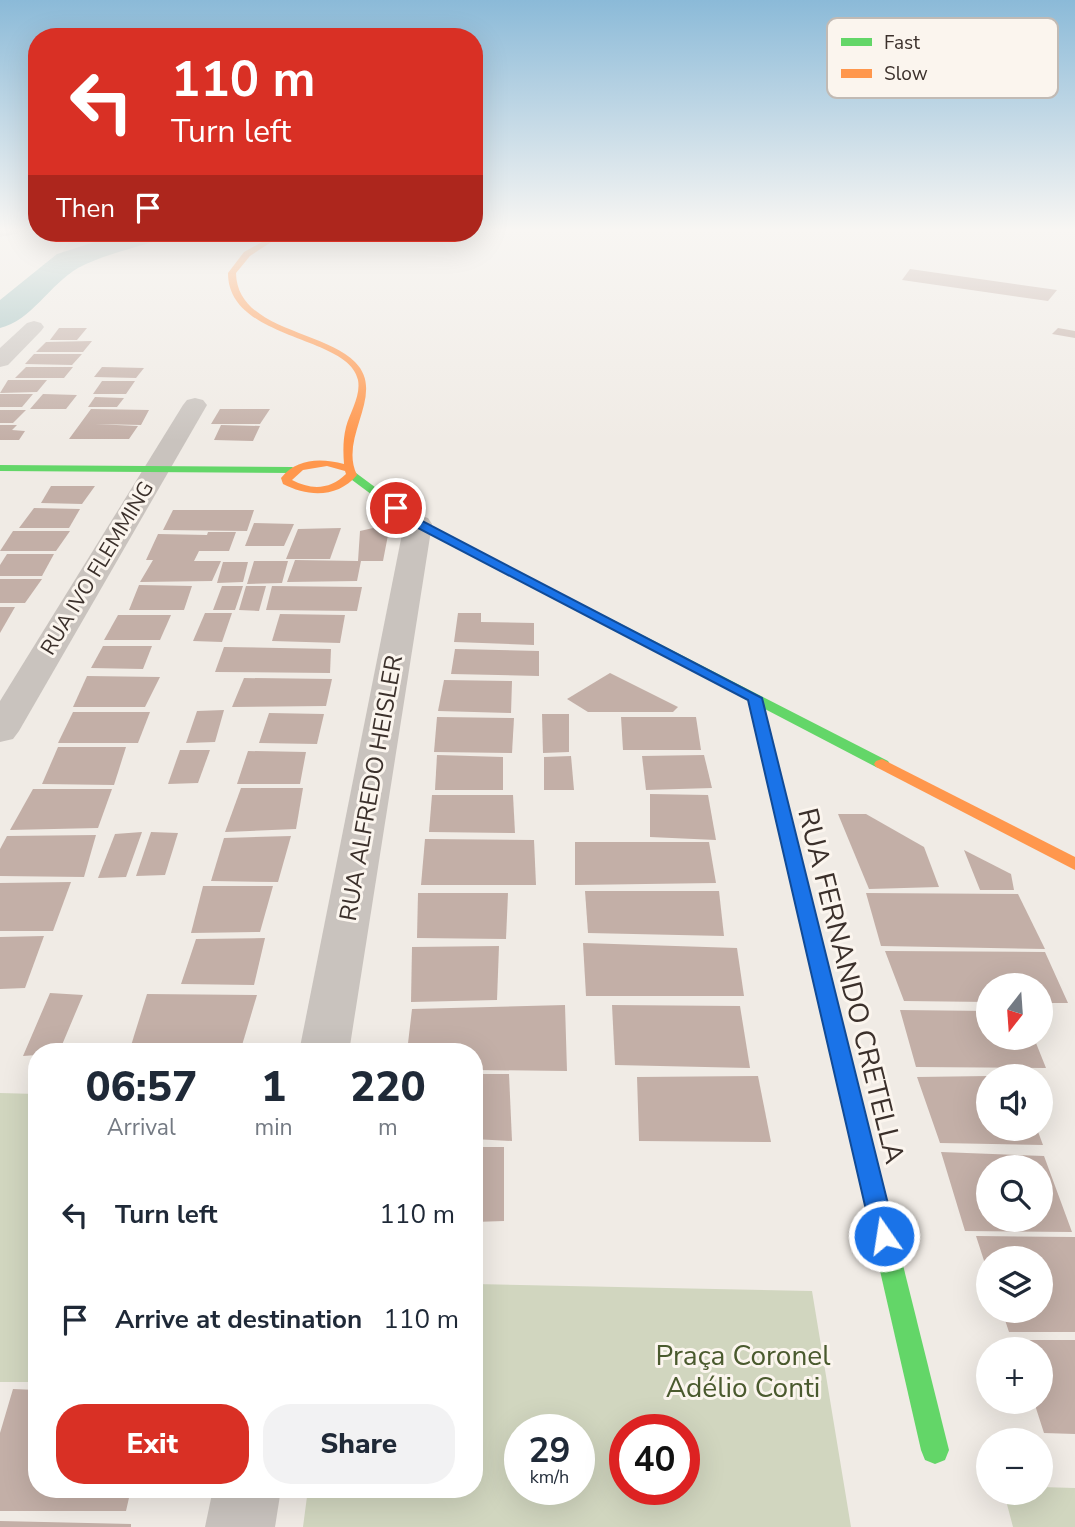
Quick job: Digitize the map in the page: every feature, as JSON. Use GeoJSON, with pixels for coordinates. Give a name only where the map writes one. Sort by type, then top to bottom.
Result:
{"type":"FeatureCollection","features":[{"type":"Feature","properties":{"kind":"street"},"geometry":{"type":"LineString","coordinates":[[238,299],[259,318],[333,352],[358,369],[362,376],[363,391],[349,433],[350,472],[344,484],[315,491]]}},
{"type":"Feature","properties":{"kind":"street"},"geometry":{"type":"LineString","coordinates":[[0,360],[34,327]]}},
{"type":"Feature","properties":{"kind":"street","name":"RUA IVO FLEMMING"},"geometry":{"type":"LineString","coordinates":[[0,731],[195,405]]}},
{"type":"Feature","properties":{"kind":"street"},"geometry":{"type":"LineString","coordinates":[[292,478],[349,433]]}},
{"type":"Feature","properties":{"kind":"street"},"geometry":{"type":"LineString","coordinates":[[308,464],[336,464],[418,524]]}},
{"type":"Feature","properties":{"kind":"street"},"geometry":{"type":"LineString","coordinates":[[0,468],[156,469],[292,478],[315,491],[340,499]]}},
{"type":"Feature","properties":{"kind":"street"},"geometry":{"type":"LineString","coordinates":[[366,507],[418,524],[1075,864]]}},
{"type":"Feature","properties":{"kind":"street","name":"RUA ALFREDO HEISLER"},"geometry":{"type":"LineString","coordinates":[[326,1043],[418,524]]}},
{"type":"Feature","properties":{"kind":"street","name":"RUA FERNANDO CRETELLA"},"geometry":{"type":"LineString","coordinates":[[755,698],[936,1450]]}},
{"type":"Feature","properties":{"kind":"street"},"geometry":{"type":"LineString","coordinates":[[240,1527],[245,1498]]}},
{"type":"Feature","properties":{"kind":"green space"},"geometry":{"type":"Polygon","coordinates":[[[0,1093],[28,1094],[28,1382],[0,1382],[0,1093]]]}},
{"type":"Feature","properties":{"kind":"green space","name":"Praça Coronel Adélio Conti"},"geometry":{"type":"Polygon","coordinates":[[[483,1284],[812,1291],[851,1527],[303,1527],[307,1498],[483,1498],[483,1284]]]}},
{"type":"Feature","properties":{"kind":"green space"},"geometry":{"type":"Polygon","coordinates":[[[1053,1487],[1075,1488],[1075,1527],[1013,1527],[1007,1505],[1053,1505],[1053,1487]]]}},
{"type":"Feature","properties":{"kind":"building"},"geometry":{"type":"Polygon","coordinates":[[[59,328],[87,328],[77,340],[50,340],[59,328]]]}},
{"type":"Feature","properties":{"kind":"building"},"geometry":{"type":"Polygon","coordinates":[[[1058,328],[1075,331],[1075,338],[1052,334],[1058,328]]]}},
{"type":"Feature","properties":{"kind":"building"},"geometry":{"type":"Polygon","coordinates":[[[92,341],[83,352],[36,352],[46,342],[92,341]]]}},
{"type":"Feature","properties":{"kind":"building"},"geometry":{"type":"Polygon","coordinates":[[[34,354],[82,354],[72,365],[25,364],[34,354]]]}},
{"type":"Feature","properties":{"kind":"building"},"geometry":{"type":"Polygon","coordinates":[[[26,367],[73,367],[64,378],[15,378],[26,367]]]}},
{"type":"Feature","properties":{"kind":"building"},"geometry":{"type":"Polygon","coordinates":[[[102,367],[144,368],[136,378],[94,377],[102,367]]]}},
{"type":"Feature","properties":{"kind":"building"},"geometry":{"type":"Polygon","coordinates":[[[8,380],[47,380],[37,392],[0,393],[8,380]]]}},
{"type":"Feature","properties":{"kind":"building"},"geometry":{"type":"Polygon","coordinates":[[[102,381],[135,381],[126,394],[93,394],[102,381]]]}},
{"type":"Feature","properties":{"kind":"building"},"geometry":{"type":"Polygon","coordinates":[[[0,394],[33,394],[22,407],[0,407],[0,394]]]}},
{"type":"Feature","properties":{"kind":"building"},"geometry":{"type":"Polygon","coordinates":[[[43,394],[77,395],[66,409],[30,409],[43,394]]]}},
{"type":"Feature","properties":{"kind":"building"},"geometry":{"type":"Polygon","coordinates":[[[95,397],[124,398],[117,407],[88,407],[95,397]]]}},
{"type":"Feature","properties":{"kind":"building"},"geometry":{"type":"Polygon","coordinates":[[[91,409],[149,410],[141,425],[95,424],[138,426],[129,439],[69,439],[91,409]]]}},
{"type":"Feature","properties":{"kind":"building"},"geometry":{"type":"Polygon","coordinates":[[[220,409],[270,409],[260,424],[211,424],[220,409]]]}},
{"type":"Feature","properties":{"kind":"building"},"geometry":{"type":"Polygon","coordinates":[[[0,410],[26,410],[13,423],[0,423],[0,410]]]}},
{"type":"Feature","properties":{"kind":"building"},"geometry":{"type":"Polygon","coordinates":[[[0,425],[17,425],[12,430],[25,431],[19,440],[0,440],[0,425]]]}},
{"type":"Feature","properties":{"kind":"building"},"geometry":{"type":"Polygon","coordinates":[[[221,425],[260,426],[253,441],[214,440],[221,425]]]}},
{"type":"Feature","properties":{"kind":"building"},"geometry":{"type":"Polygon","coordinates":[[[51,486],[95,486],[82,504],[41,503],[51,486]]]}},
{"type":"Feature","properties":{"kind":"building"},"geometry":{"type":"Polygon","coordinates":[[[34,508],[80,509],[69,528],[19,528],[34,508]]]}},
{"type":"Feature","properties":{"kind":"building"},"geometry":{"type":"Polygon","coordinates":[[[173,510],[254,510],[247,531],[163,530],[173,510]]]}},
{"type":"Feature","properties":{"kind":"building"},"geometry":{"type":"Polygon","coordinates":[[[254,523],[294,524],[284,546],[245,546],[254,523]]]}},
{"type":"Feature","properties":{"kind":"building"},"geometry":{"type":"Polygon","coordinates":[[[341,528],[330,559],[286,559],[298,529],[341,528]]]}},
{"type":"Feature","properties":{"kind":"building"},"geometry":{"type":"Polygon","coordinates":[[[373,528],[388,535],[383,561],[361,561],[357,581],[287,582],[295,560],[358,561],[360,531],[373,528]]]}},
{"type":"Feature","properties":{"kind":"building"},"geometry":{"type":"Polygon","coordinates":[[[13,531],[70,531],[56,551],[0,551],[13,531]]]}},
{"type":"Feature","properties":{"kind":"building"},"geometry":{"type":"Polygon","coordinates":[[[208,532],[236,532],[229,551],[199,551],[194,561],[221,561],[212,581],[140,582],[153,560],[146,560],[158,534],[207,535],[208,532]]]}},
{"type":"Feature","properties":{"kind":"building"},"geometry":{"type":"Polygon","coordinates":[[[7,554],[54,554],[42,576],[0,576],[0,565],[7,554]]]}},
{"type":"Feature","properties":{"kind":"building"},"geometry":{"type":"Polygon","coordinates":[[[254,561],[288,561],[282,583],[247,584],[254,561]]]}},
{"type":"Feature","properties":{"kind":"building"},"geometry":{"type":"Polygon","coordinates":[[[223,562],[248,562],[243,582],[217,583],[223,562]]]}},
{"type":"Feature","properties":{"kind":"building"},"geometry":{"type":"Polygon","coordinates":[[[0,579],[42,579],[25,603],[0,603],[0,579]]]}},
{"type":"Feature","properties":{"kind":"building"},"geometry":{"type":"Polygon","coordinates":[[[139,585],[192,586],[184,610],[129,610],[139,585]]]}},
{"type":"Feature","properties":{"kind":"building"},"geometry":{"type":"Polygon","coordinates":[[[222,586],[243,586],[235,610],[213,610],[222,586]]]}},
{"type":"Feature","properties":{"kind":"building"},"geometry":{"type":"Polygon","coordinates":[[[246,586],[266,586],[259,611],[239,610],[246,586]]]}},
{"type":"Feature","properties":{"kind":"building"},"geometry":{"type":"Polygon","coordinates":[[[272,586],[362,587],[357,611],[266,610],[272,586]]]}},
{"type":"Feature","properties":{"kind":"building"},"geometry":{"type":"Polygon","coordinates":[[[0,607],[15,607],[0,633],[0,607]]]}},
{"type":"Feature","properties":{"kind":"building"},"geometry":{"type":"Polygon","coordinates":[[[205,613],[232,613],[222,642],[193,641],[205,613]]]}},
{"type":"Feature","properties":{"kind":"building"},"geometry":{"type":"Polygon","coordinates":[[[458,613],[481,613],[481,622],[534,623],[534,645],[454,642],[458,613]]]}},
{"type":"Feature","properties":{"kind":"building"},"geometry":{"type":"Polygon","coordinates":[[[280,614],[345,615],[340,643],[272,641],[280,614]]]}},
{"type":"Feature","properties":{"kind":"building"},"geometry":{"type":"Polygon","coordinates":[[[118,615],[171,615],[160,640],[104,640],[118,615]]]}},
{"type":"Feature","properties":{"kind":"building"},"geometry":{"type":"Polygon","coordinates":[[[103,646],[152,646],[143,669],[91,668],[103,646]]]}},
{"type":"Feature","properties":{"kind":"building"},"geometry":{"type":"Polygon","coordinates":[[[224,647],[331,649],[330,673],[215,672],[224,647]]]}},
{"type":"Feature","properties":{"kind":"building"},"geometry":{"type":"Polygon","coordinates":[[[455,649],[539,651],[539,676],[451,674],[455,649]]]}},
{"type":"Feature","properties":{"kind":"building"},"geometry":{"type":"Polygon","coordinates":[[[610,673],[678,707],[673,712],[588,712],[567,699],[610,673]]]}},
{"type":"Feature","properties":{"kind":"building"},"geometry":{"type":"Polygon","coordinates":[[[87,676],[160,677],[145,707],[73,707],[87,676]]]}},
{"type":"Feature","properties":{"kind":"building"},"geometry":{"type":"Polygon","coordinates":[[[244,678],[332,679],[326,706],[232,707],[244,678]]]}},
{"type":"Feature","properties":{"kind":"building"},"geometry":{"type":"Polygon","coordinates":[[[444,680],[512,681],[511,713],[438,711],[444,680]]]}},
{"type":"Feature","properties":{"kind":"building"},"geometry":{"type":"Polygon","coordinates":[[[224,710],[215,742],[186,743],[197,711],[224,710]]]}},
{"type":"Feature","properties":{"kind":"building"},"geometry":{"type":"Polygon","coordinates":[[[73,712],[150,712],[138,743],[58,743],[73,712]]]}},
{"type":"Feature","properties":{"kind":"building"},"geometry":{"type":"Polygon","coordinates":[[[269,713],[324,714],[317,744],[259,743],[269,713]]]}},
{"type":"Feature","properties":{"kind":"building"},"geometry":{"type":"Polygon","coordinates":[[[542,714],[569,714],[569,752],[543,753],[542,714]]]}},
{"type":"Feature","properties":{"kind":"building"},"geometry":{"type":"Polygon","coordinates":[[[437,717],[514,718],[512,753],[434,752],[437,717]]]}},
{"type":"Feature","properties":{"kind":"building"},"geometry":{"type":"Polygon","coordinates":[[[621,717],[696,717],[701,750],[623,750],[621,717]]]}},
{"type":"Feature","properties":{"kind":"building"},"geometry":{"type":"Polygon","coordinates":[[[58,747],[126,747],[114,785],[42,784],[58,747]]]}},
{"type":"Feature","properties":{"kind":"building"},"geometry":{"type":"Polygon","coordinates":[[[180,750],[210,750],[198,783],[168,784],[180,750]]]}},
{"type":"Feature","properties":{"kind":"building"},"geometry":{"type":"Polygon","coordinates":[[[248,751],[306,752],[300,784],[237,784],[248,751]]]}},
{"type":"Feature","properties":{"kind":"building"},"geometry":{"type":"Polygon","coordinates":[[[437,755],[503,757],[503,790],[435,790],[437,755]]]}},
{"type":"Feature","properties":{"kind":"building"},"geometry":{"type":"Polygon","coordinates":[[[704,755],[712,788],[646,790],[642,756],[704,755]]]}},
{"type":"Feature","properties":{"kind":"building"},"geometry":{"type":"Polygon","coordinates":[[[571,756],[574,790],[544,790],[544,757],[571,756]]]}},
{"type":"Feature","properties":{"kind":"building"},"geometry":{"type":"Polygon","coordinates":[[[241,788],[303,788],[296,829],[225,832],[241,788]]]}},
{"type":"Feature","properties":{"kind":"building"},"geometry":{"type":"Polygon","coordinates":[[[33,789],[112,789],[98,828],[10,830],[33,789]]]}},
{"type":"Feature","properties":{"kind":"building"},"geometry":{"type":"Polygon","coordinates":[[[650,794],[708,795],[716,840],[650,837],[650,794]]]}},
{"type":"Feature","properties":{"kind":"building"},"geometry":{"type":"Polygon","coordinates":[[[432,795],[513,795],[515,833],[429,832],[432,795]]]}},
{"type":"Feature","properties":{"kind":"building"},"geometry":{"type":"Polygon","coordinates":[[[838,814],[866,814],[924,847],[939,887],[869,889],[838,814]]]}},
{"type":"Feature","properties":{"kind":"building"},"geometry":{"type":"Polygon","coordinates":[[[142,832],[126,877],[98,878],[115,834],[142,832]]]}},
{"type":"Feature","properties":{"kind":"building"},"geometry":{"type":"Polygon","coordinates":[[[151,832],[178,833],[165,875],[136,876],[151,832]]]}},
{"type":"Feature","properties":{"kind":"building"},"geometry":{"type":"Polygon","coordinates":[[[96,835],[84,877],[0,876],[0,849],[7,836],[96,835]]]}},
{"type":"Feature","properties":{"kind":"building"},"geometry":{"type":"Polygon","coordinates":[[[291,836],[278,882],[211,881],[224,838],[291,836]]]}},
{"type":"Feature","properties":{"kind":"building"},"geometry":{"type":"Polygon","coordinates":[[[425,839],[534,840],[536,885],[421,885],[425,839]]]}},
{"type":"Feature","properties":{"kind":"building"},"geometry":{"type":"Polygon","coordinates":[[[575,842],[709,842],[716,883],[575,885],[575,842]]]}},
{"type":"Feature","properties":{"kind":"building"},"geometry":{"type":"Polygon","coordinates":[[[964,850],[1011,874],[1014,890],[980,890],[964,850]]]}},
{"type":"Feature","properties":{"kind":"building"},"geometry":{"type":"Polygon","coordinates":[[[71,882],[53,931],[0,931],[0,883],[71,882]]]}},
{"type":"Feature","properties":{"kind":"building"},"geometry":{"type":"Polygon","coordinates":[[[203,886],[273,886],[260,932],[191,933],[203,886]]]}},
{"type":"Feature","properties":{"kind":"building"},"geometry":{"type":"Polygon","coordinates":[[[585,891],[719,891],[724,936],[588,933],[585,891]]]}},
{"type":"Feature","properties":{"kind":"building"},"geometry":{"type":"Polygon","coordinates":[[[418,893],[508,893],[506,939],[417,938],[418,893]]]}},
{"type":"Feature","properties":{"kind":"building"},"geometry":{"type":"Polygon","coordinates":[[[866,893],[1018,894],[1045,949],[881,946],[866,893]]]}},
{"type":"Feature","properties":{"kind":"building"},"geometry":{"type":"Polygon","coordinates":[[[44,936],[25,988],[0,989],[0,937],[44,936]]]}},
{"type":"Feature","properties":{"kind":"building"},"geometry":{"type":"Polygon","coordinates":[[[265,938],[254,985],[181,984],[196,939],[265,938]]]}},
{"type":"Feature","properties":{"kind":"building"},"geometry":{"type":"Polygon","coordinates":[[[583,943],[737,948],[744,996],[586,996],[583,943]]]}},
{"type":"Feature","properties":{"kind":"building"},"geometry":{"type":"Polygon","coordinates":[[[499,946],[497,1000],[411,1002],[412,947],[499,946]]]}},
{"type":"Feature","properties":{"kind":"building"},"geometry":{"type":"Polygon","coordinates":[[[885,951],[1045,952],[1068,1003],[1054,1003],[1054,973],[976,973],[976,1002],[904,1001],[885,951]]]}},
{"type":"Feature","properties":{"kind":"building"},"geometry":{"type":"Polygon","coordinates":[[[50,993],[83,995],[63,1043],[29,1043],[50,993]]]}},
{"type":"Feature","properties":{"kind":"building"},"geometry":{"type":"Polygon","coordinates":[[[147,994],[257,995],[243,1043],[132,1043],[147,994]]]}},
{"type":"Feature","properties":{"kind":"building"},"geometry":{"type":"Polygon","coordinates":[[[565,1005],[567,1071],[483,1070],[483,1043],[408,1043],[412,1009],[565,1005]]]}},
{"type":"Feature","properties":{"kind":"building"},"geometry":{"type":"Polygon","coordinates":[[[612,1005],[740,1006],[750,1068],[615,1065],[612,1005]]]}},
{"type":"Feature","properties":{"kind":"building"},"geometry":{"type":"Polygon","coordinates":[[[900,1010],[976,1011],[976,1050],[1039,1050],[1044,1064],[976,1064],[976,1067],[916,1067],[900,1010]]]}},
{"type":"Feature","properties":{"kind":"building"},"geometry":{"type":"Polygon","coordinates":[[[483,1074],[509,1074],[512,1141],[483,1139],[483,1074]]]}},
{"type":"Feature","properties":{"kind":"building"},"geometry":{"type":"Polygon","coordinates":[[[758,1076],[771,1142],[639,1141],[637,1077],[758,1076]]]}},
{"type":"Feature","properties":{"kind":"building"},"geometry":{"type":"Polygon","coordinates":[[[976,1076],[976,1141],[1042,1141],[1043,1145],[940,1143],[917,1077],[976,1076]]]}},
{"type":"Feature","properties":{"kind":"building"},"geometry":{"type":"Polygon","coordinates":[[[483,1147],[504,1147],[504,1221],[483,1222],[483,1147]]]}},
{"type":"Feature","properties":{"kind":"building"},"geometry":{"type":"Polygon","coordinates":[[[941,1152],[1018,1155],[976,1155],[976,1231],[965,1231],[941,1152]]]}},
{"type":"Feature","properties":{"kind":"building"},"geometry":{"type":"Polygon","coordinates":[[[1053,1180],[1072,1232],[1053,1232],[1053,1180]]]}},
{"type":"Feature","properties":{"kind":"building"},"geometry":{"type":"Polygon","coordinates":[[[976,1236],[1075,1237],[1075,1332],[1009,1332],[1006,1323],[1053,1323],[1053,1246],[979,1246],[976,1236]]]}},
{"type":"Feature","properties":{"kind":"building"},"geometry":{"type":"Polygon","coordinates":[[[1053,1340],[1075,1340],[1075,1434],[1053,1433],[1053,1428],[1042,1428],[1038,1414],[1053,1414],[1053,1340]]]}},
{"type":"Feature","properties":{"kind":"building"},"geometry":{"type":"Polygon","coordinates":[[[13,1389],[28,1390],[28,1498],[129,1498],[126,1511],[0,1511],[0,1433],[13,1389]]]}},
{"type":"Feature","properties":{"kind":"building"},"geometry":{"type":"Polygon","coordinates":[[[0,1521],[131,1524],[131,1527],[0,1527],[0,1521]]]}},
{"type":"Feature","properties":{"kind":"waterway"},"geometry":{"type":"LineString","coordinates":[[0,318],[21,299]]}},
{"type":"Feature","properties":{"kind":"traffic: fast"},"geometry":{"type":"LineString","coordinates":[[0,468],[292,470]]}},
{"type":"Feature","properties":{"kind":"traffic: fast"},"geometry":{"type":"LineString","coordinates":[[352,475],[418,524],[882,764]]}},
{"type":"Feature","properties":{"kind":"traffic: fast"},"geometry":{"type":"LineString","coordinates":[[839,1048],[935,1450]]}},
{"type":"Feature","properties":{"kind":"traffic: slow"},"geometry":{"type":"LineString","coordinates":[[239,299],[256,315],[274,325],[335,352],[351,363],[361,375],[362,396],[349,436],[349,469]]}},
{"type":"Feature","properties":{"kind":"traffic: slow"},"geometry":{"type":"LineString","coordinates":[[327,463],[349,469],[352,475],[338,486],[313,491],[287,482],[286,478],[300,468],[310,464],[327,463]]}},
{"type":"Feature","properties":{"kind":"traffic: slow"},"geometry":{"type":"LineString","coordinates":[[755,698],[839,1048]]}},
{"type":"Feature","properties":{"kind":"traffic: slow"},"geometry":{"type":"LineString","coordinates":[[882,764],[1075,864]]}},
{"type":"Feature","properties":{"kind":"route"},"geometry":{"type":"LineString","coordinates":[[396,508],[418,524],[755,698],[884,1236]]}}]}
